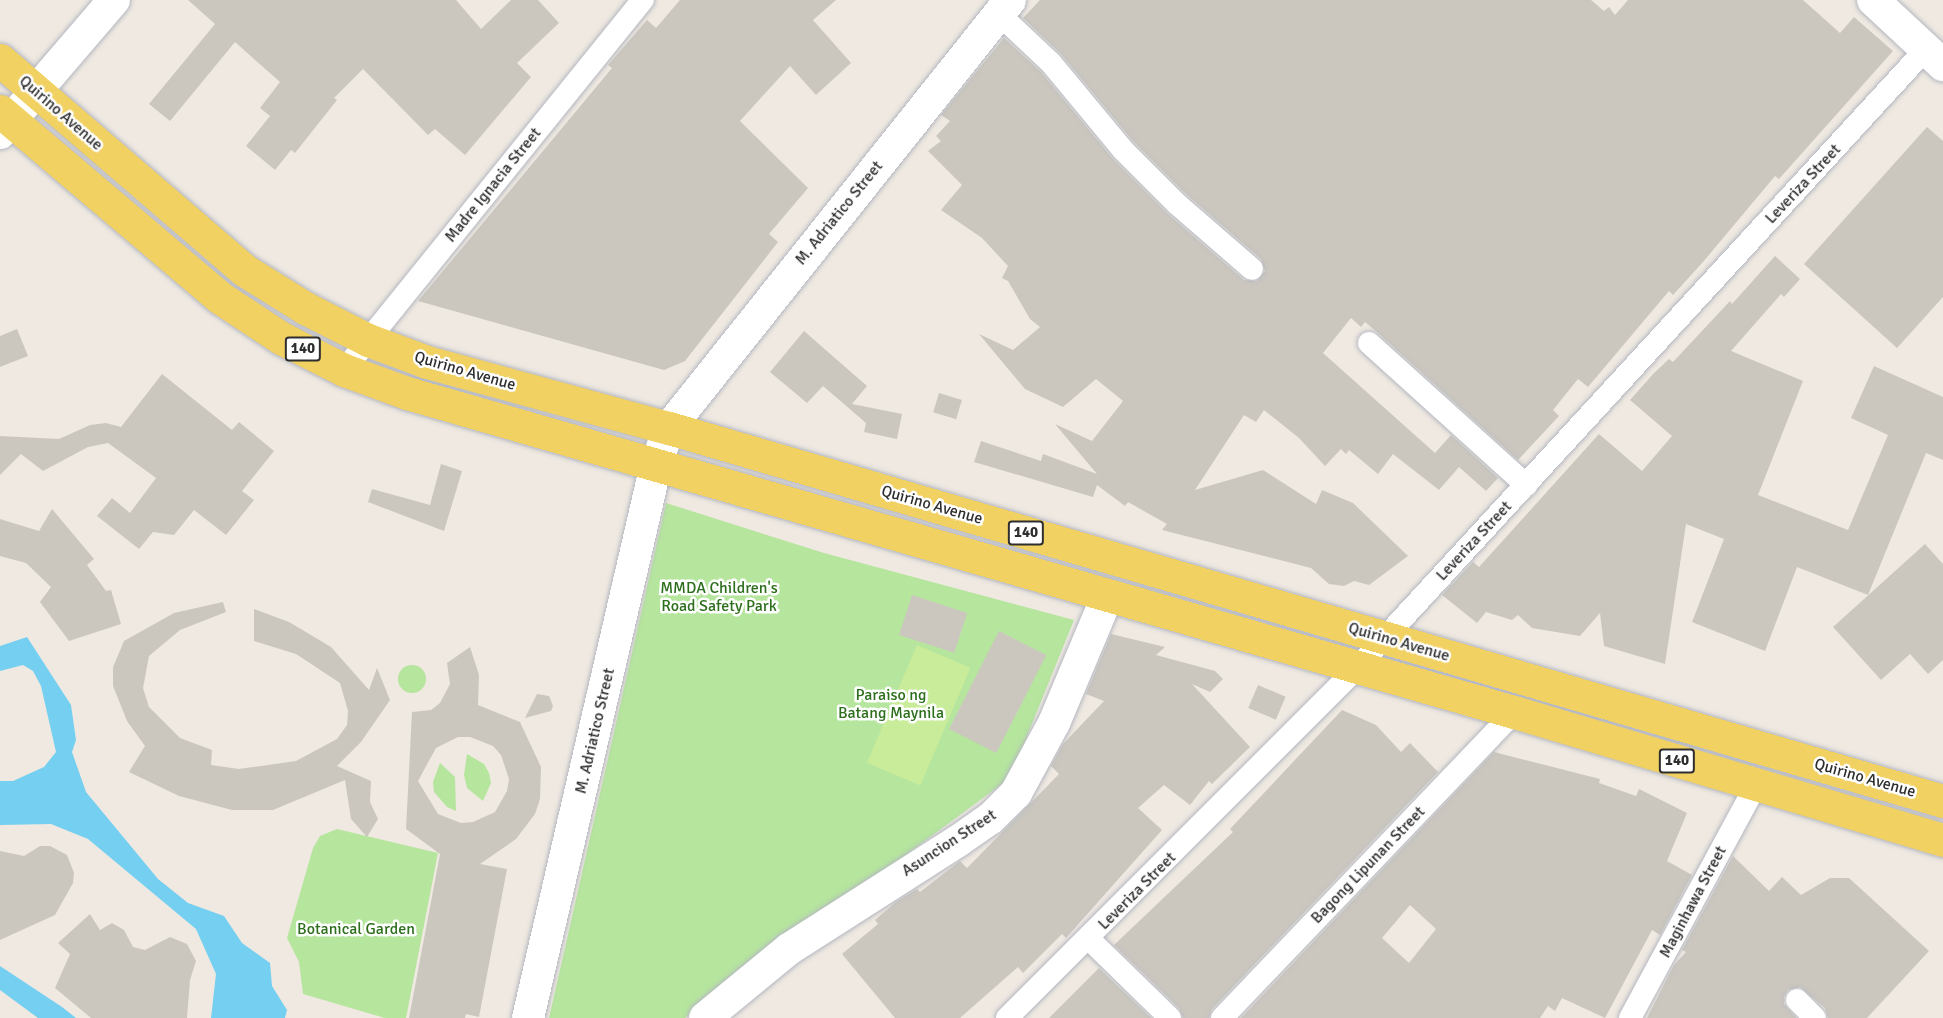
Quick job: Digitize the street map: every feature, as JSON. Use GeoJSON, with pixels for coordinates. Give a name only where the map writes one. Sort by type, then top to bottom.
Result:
{"type":"FeatureCollection","features":[{"type":"Feature","properties":{"kind":"main road","name":"Quirino Avenue"},"geometry":{"type":"LineString","coordinates":[[0,60],[244,270],[304,308],[368,340],[662,446],[1107,597],[1514,712],[1943,840]]}},
{"type":"Feature","properties":{"kind":"main road","name":"Quirino Avenue"},"geometry":{"type":"LineString","coordinates":[[4,122],[219,297],[281,338],[344,370],[407,393],[662,446],[1383,637],[1943,801]]}},
{"type":"Feature","properties":{"kind":"street"},"geometry":{"type":"LineString","coordinates":[[4,122],[35,91],[114,0]]}},
{"type":"Feature","properties":{"kind":"street","name":"Madre Ignacia Street"},"geometry":{"type":"LineString","coordinates":[[344,370],[643,0]]}},
{"type":"Feature","properties":{"kind":"street"},"geometry":{"type":"LineString","coordinates":[[1873,0],[1934,58]]}},
{"type":"Feature","properties":{"kind":"street"},"geometry":{"type":"LineString","coordinates":[[1004,7],[1123,150],[1170,196],[1252,269]]}},
{"type":"Feature","properties":{"kind":"street","name":"M. Adriatico Street"},"geometry":{"type":"LineString","coordinates":[[528,1018],[662,446],[1004,7]]}},
{"type":"Feature","properties":{"kind":"street","name":"Leveriza Street"},"geometry":{"type":"LineString","coordinates":[[1007,1018],[1089,939],[1357,669],[1383,637],[1526,485],[1934,58]]}},
{"type":"Feature","properties":{"kind":"street"},"geometry":{"type":"LineString","coordinates":[[1369,343],[1526,485]]}},
{"type":"Feature","properties":{"kind":"street","name":"Asuncion Street"},"geometry":{"type":"LineString","coordinates":[[705,1018],[789,949],[982,824],[1016,793],[1054,723],[1107,597]]}},
{"type":"Feature","properties":{"kind":"street","name":"Bagong Lipunan Street"},"geometry":{"type":"LineString","coordinates":[[1222,1018],[1514,712]]}},
{"type":"Feature","properties":{"kind":"street","name":"Maginhawa Street"},"geometry":{"type":"LineString","coordinates":[[1630,1018],[1756,785]]}},
{"type":"Feature","properties":{"kind":"street"},"geometry":{"type":"LineString","coordinates":[[1089,939],[1170,1018]]}},
{"type":"Feature","properties":{"kind":"street"},"geometry":{"type":"LineString","coordinates":[[1797,1000],[1815,1018]]}},
{"type":"Feature","properties":{"kind":"green space","name":"Paraiso ng Batang Maynila"},"geometry":{"type":"Polygon","coordinates":[[[666,503],[824,553],[1074,620],[1010,778],[685,1018],[549,1018],[666,503]]]}},
{"type":"Feature","properties":{"kind":"green space"},"geometry":{"type":"Polygon","coordinates":[[[917,645],[970,668],[920,785],[867,763],[917,645]]]}},
{"type":"Feature","properties":{"kind":"green space"},"geometry":{"type":"Polygon","coordinates":[[[412,665],[422,669],[426,679],[422,689],[412,693],[402,689],[398,679],[402,669],[412,665]]]}},
{"type":"Feature","properties":{"kind":"green space"},"geometry":{"type":"Polygon","coordinates":[[[467,754],[484,764],[489,773],[491,783],[483,801],[467,788],[464,775],[467,754]]]}},
{"type":"Feature","properties":{"kind":"green space"},"geometry":{"type":"Polygon","coordinates":[[[440,763],[455,777],[456,811],[447,807],[434,792],[433,782],[440,763]]]}},
{"type":"Feature","properties":{"kind":"green space","name":"Botanical Garden"},"geometry":{"type":"Polygon","coordinates":[[[337,829],[438,853],[406,1018],[385,1018],[303,994],[299,962],[287,938],[313,848],[320,836],[337,829]]]}},
{"type":"Feature","properties":{"kind":"water"},"geometry":{"type":"Polygon","coordinates":[[[27,637],[71,705],[76,740],[72,752],[86,792],[158,879],[188,903],[224,916],[242,943],[270,963],[272,986],[287,1010],[285,1018],[211,1018],[216,974],[196,929],[88,839],[51,824],[0,825],[0,781],[13,781],[44,767],[56,752],[41,686],[33,671],[23,665],[0,671],[0,646],[27,637]]]}},
{"type":"Feature","properties":{"kind":"water"},"geometry":{"type":"Polygon","coordinates":[[[0,966],[76,1018],[38,1018],[0,990],[0,966]]]}},
{"type":"Feature","properties":{"kind":"building"},"geometry":{"type":"Polygon","coordinates":[[[188,0],[456,0],[481,29],[511,0],[538,0],[559,23],[517,63],[531,77],[465,155],[435,129],[428,135],[363,69],[334,98],[337,100],[295,153],[291,150],[275,170],[246,146],[270,116],[260,108],[280,82],[235,42],[170,121],[149,104],[215,24],[188,0]]]}},
{"type":"Feature","properties":{"kind":"building"},"geometry":{"type":"Polygon","coordinates":[[[680,0],[836,0],[813,20],[851,63],[816,95],[790,66],[740,121],[808,188],[769,234],[778,242],[685,361],[664,370],[418,301],[612,68],[608,65],[647,20],[656,28],[680,0]]]}},
{"type":"Feature","properties":{"kind":"building"},"geometry":{"type":"Polygon","coordinates":[[[1040,0],[1591,0],[1604,11],[1609,7],[1615,15],[1628,0],[1803,0],[1840,33],[1854,17],[1893,51],[1779,179],[1775,176],[1673,295],[1669,291],[1588,387],[1578,379],[1553,410],[1559,416],[1518,460],[1378,333],[1365,322],[1361,327],[1351,318],[1323,353],[1435,453],[1451,435],[1498,478],[1486,491],[1459,467],[1439,490],[1393,454],[1378,474],[1349,450],[1346,454],[1341,449],[1325,466],[1299,438],[1264,410],[1256,422],[1244,415],[1195,490],[1263,470],[1316,504],[1322,490],[1353,503],[1408,556],[1369,585],[1354,581],[1344,586],[1329,584],[1311,568],[1162,530],[1167,524],[1128,502],[1125,506],[1097,485],[1093,497],[974,462],[981,441],[1041,461],[1043,454],[1097,474],[1055,424],[1092,441],[1123,401],[1096,379],[1063,407],[1025,389],[979,334],[1013,350],[1040,327],[1030,319],[1008,281],[1002,278],[1008,266],[982,238],[941,210],[962,185],[928,151],[941,141],[936,136],[950,121],[941,115],[1004,38],[1041,72],[1113,159],[1168,214],[1244,280],[1257,281],[1265,271],[1261,259],[1186,194],[1133,141],[1061,54],[1023,18],[1040,0]]]}},
{"type":"Feature","properties":{"kind":"building"},"geometry":{"type":"Polygon","coordinates":[[[1927,127],[1943,141],[1943,297],[1897,348],[1804,264],[1927,127]]]}},
{"type":"Feature","properties":{"kind":"building"},"geometry":{"type":"Polygon","coordinates":[[[1775,256],[1800,279],[1784,297],[1781,294],[1731,351],[1803,381],[1758,495],[1848,530],[1888,435],[1851,418],[1874,366],[1943,397],[1943,460],[1926,453],[1868,595],[1797,567],[1765,651],[1692,622],[1724,539],[1686,524],[1665,664],[1604,646],[1600,613],[1580,636],[1532,628],[1518,615],[1512,620],[1486,612],[1477,623],[1442,595],[1473,562],[1479,567],[1599,434],[1642,471],[1672,436],[1630,400],[1669,359],[1673,362],[1730,301],[1732,304],[1775,256]]]}},
{"type":"Feature","properties":{"kind":"building"},"geometry":{"type":"Polygon","coordinates":[[[17,329],[28,356],[0,367],[0,336],[17,329]]]}},
{"type":"Feature","properties":{"kind":"building"},"geometry":{"type":"Polygon","coordinates":[[[804,331],[867,386],[852,404],[902,414],[897,439],[864,432],[866,423],[823,386],[807,403],[770,372],[804,331]]]}},
{"type":"Feature","properties":{"kind":"building"},"geometry":{"type":"Polygon","coordinates":[[[162,374],[232,430],[239,422],[274,451],[242,491],[254,500],[226,535],[194,510],[174,535],[153,532],[139,549],[97,516],[112,498],[130,513],[156,478],[108,443],[88,447],[43,471],[21,454],[0,475],[0,436],[59,439],[90,425],[106,423],[121,427],[162,374]]]}},
{"type":"Feature","properties":{"kind":"building"},"geometry":{"type":"Polygon","coordinates":[[[939,393],[962,400],[956,419],[933,412],[939,393]]]}},
{"type":"Feature","properties":{"kind":"building"},"geometry":{"type":"Polygon","coordinates":[[[441,464],[462,471],[444,531],[368,502],[372,489],[430,505],[441,464]]]}},
{"type":"Feature","properties":{"kind":"building"},"geometry":{"type":"Polygon","coordinates":[[[52,509],[94,559],[87,565],[106,591],[111,590],[121,624],[69,641],[40,602],[51,587],[26,563],[0,556],[0,519],[39,531],[52,509]]]}},
{"type":"Feature","properties":{"kind":"building"},"geometry":{"type":"Polygon","coordinates":[[[1925,544],[1943,564],[1943,660],[1928,674],[1910,654],[1881,680],[1833,627],[1925,544]]]}},
{"type":"Feature","properties":{"kind":"building"},"geometry":{"type":"Polygon","coordinates":[[[912,595],[967,613],[954,653],[899,635],[912,595]]]}},
{"type":"Feature","properties":{"kind":"building"},"geometry":{"type":"Polygon","coordinates":[[[223,602],[226,612],[180,630],[149,656],[143,688],[149,707],[180,738],[212,750],[211,765],[239,769],[296,761],[337,739],[347,725],[348,711],[340,683],[296,654],[254,641],[254,609],[289,622],[331,647],[369,690],[377,668],[390,700],[361,742],[337,766],[371,781],[370,802],[378,819],[367,837],[351,819],[345,780],[273,810],[232,810],[179,796],[129,772],[145,746],[127,721],[113,686],[113,667],[124,641],[174,613],[223,602]]]}},
{"type":"Feature","properties":{"kind":"building"},"geometry":{"type":"Polygon","coordinates":[[[999,631],[1046,655],[996,753],[949,729],[999,631]]]}},
{"type":"Feature","properties":{"kind":"building"},"geometry":{"type":"Polygon","coordinates":[[[1111,634],[1165,647],[1156,655],[1215,671],[1223,679],[1210,692],[1192,684],[1250,747],[1212,784],[1209,781],[1190,805],[1164,785],[1138,808],[1162,830],[1066,938],[1062,934],[1023,973],[1018,967],[960,1018],[895,1018],[842,954],[878,924],[875,920],[896,902],[917,889],[920,892],[960,861],[967,868],[1059,774],[1051,766],[1063,744],[1104,701],[1086,694],[1111,634]]]}},
{"type":"Feature","properties":{"kind":"building"},"geometry":{"type":"Polygon","coordinates":[[[470,647],[479,675],[478,705],[520,722],[541,767],[540,799],[535,814],[516,839],[480,864],[507,869],[479,1017],[466,1014],[465,1018],[409,1018],[440,854],[406,829],[412,712],[431,710],[440,703],[450,684],[447,663],[470,647]],[[458,737],[436,748],[418,781],[438,814],[461,823],[473,822],[495,812],[507,791],[509,779],[501,755],[493,746],[470,737],[458,737]]]}},
{"type":"Feature","properties":{"kind":"building"},"geometry":{"type":"Polygon","coordinates":[[[1258,685],[1286,697],[1276,720],[1248,708],[1258,685]]]}},
{"type":"Feature","properties":{"kind":"building"},"geometry":{"type":"Polygon","coordinates":[[[537,694],[549,696],[553,706],[551,711],[525,718],[537,694]]]}},
{"type":"Feature","properties":{"kind":"building"},"geometry":{"type":"Polygon","coordinates":[[[1342,710],[1376,725],[1401,752],[1410,743],[1438,772],[1212,1009],[1209,1018],[1183,1018],[1179,1008],[1114,945],[1233,832],[1230,829],[1342,710]]]}},
{"type":"Feature","properties":{"kind":"building"},"geometry":{"type":"Polygon","coordinates":[[[1494,752],[1600,779],[1599,783],[1636,796],[1639,789],[1687,813],[1667,861],[1692,875],[1660,935],[1652,930],[1605,1018],[1562,998],[1555,1011],[1548,1006],[1540,1018],[1241,1018],[1494,752]],[[1410,905],[1382,938],[1409,963],[1436,929],[1410,905]]]}},
{"type":"Feature","properties":{"kind":"building"},"geometry":{"type":"Polygon","coordinates":[[[40,846],[50,846],[67,855],[74,873],[73,883],[55,915],[0,940],[0,851],[24,856],[40,846]]]}},
{"type":"Feature","properties":{"kind":"building"},"geometry":{"type":"Polygon","coordinates":[[[1733,856],[1769,891],[1782,877],[1801,895],[1830,878],[1849,878],[1929,951],[1867,1018],[1828,1018],[1825,1008],[1800,987],[1788,990],[1784,997],[1784,1004],[1796,1018],[1647,1018],[1674,965],[1686,952],[1682,950],[1733,856]]]}},
{"type":"Feature","properties":{"kind":"building"},"geometry":{"type":"Polygon","coordinates":[[[90,914],[100,930],[112,923],[124,930],[133,947],[145,950],[170,937],[187,944],[196,961],[190,980],[187,1018],[91,1018],[55,988],[70,954],[58,943],[90,914]]]}},
{"type":"Feature","properties":{"kind":"building"},"geometry":{"type":"Polygon","coordinates":[[[1099,968],[1151,1018],[1049,1018],[1099,968]]]}},
{"type":"Feature","properties":{"kind":"park label","name":"MMDA Children's Road Safety Park"},"geometry":{"type":"Point","coordinates":[719,597]}}]}
